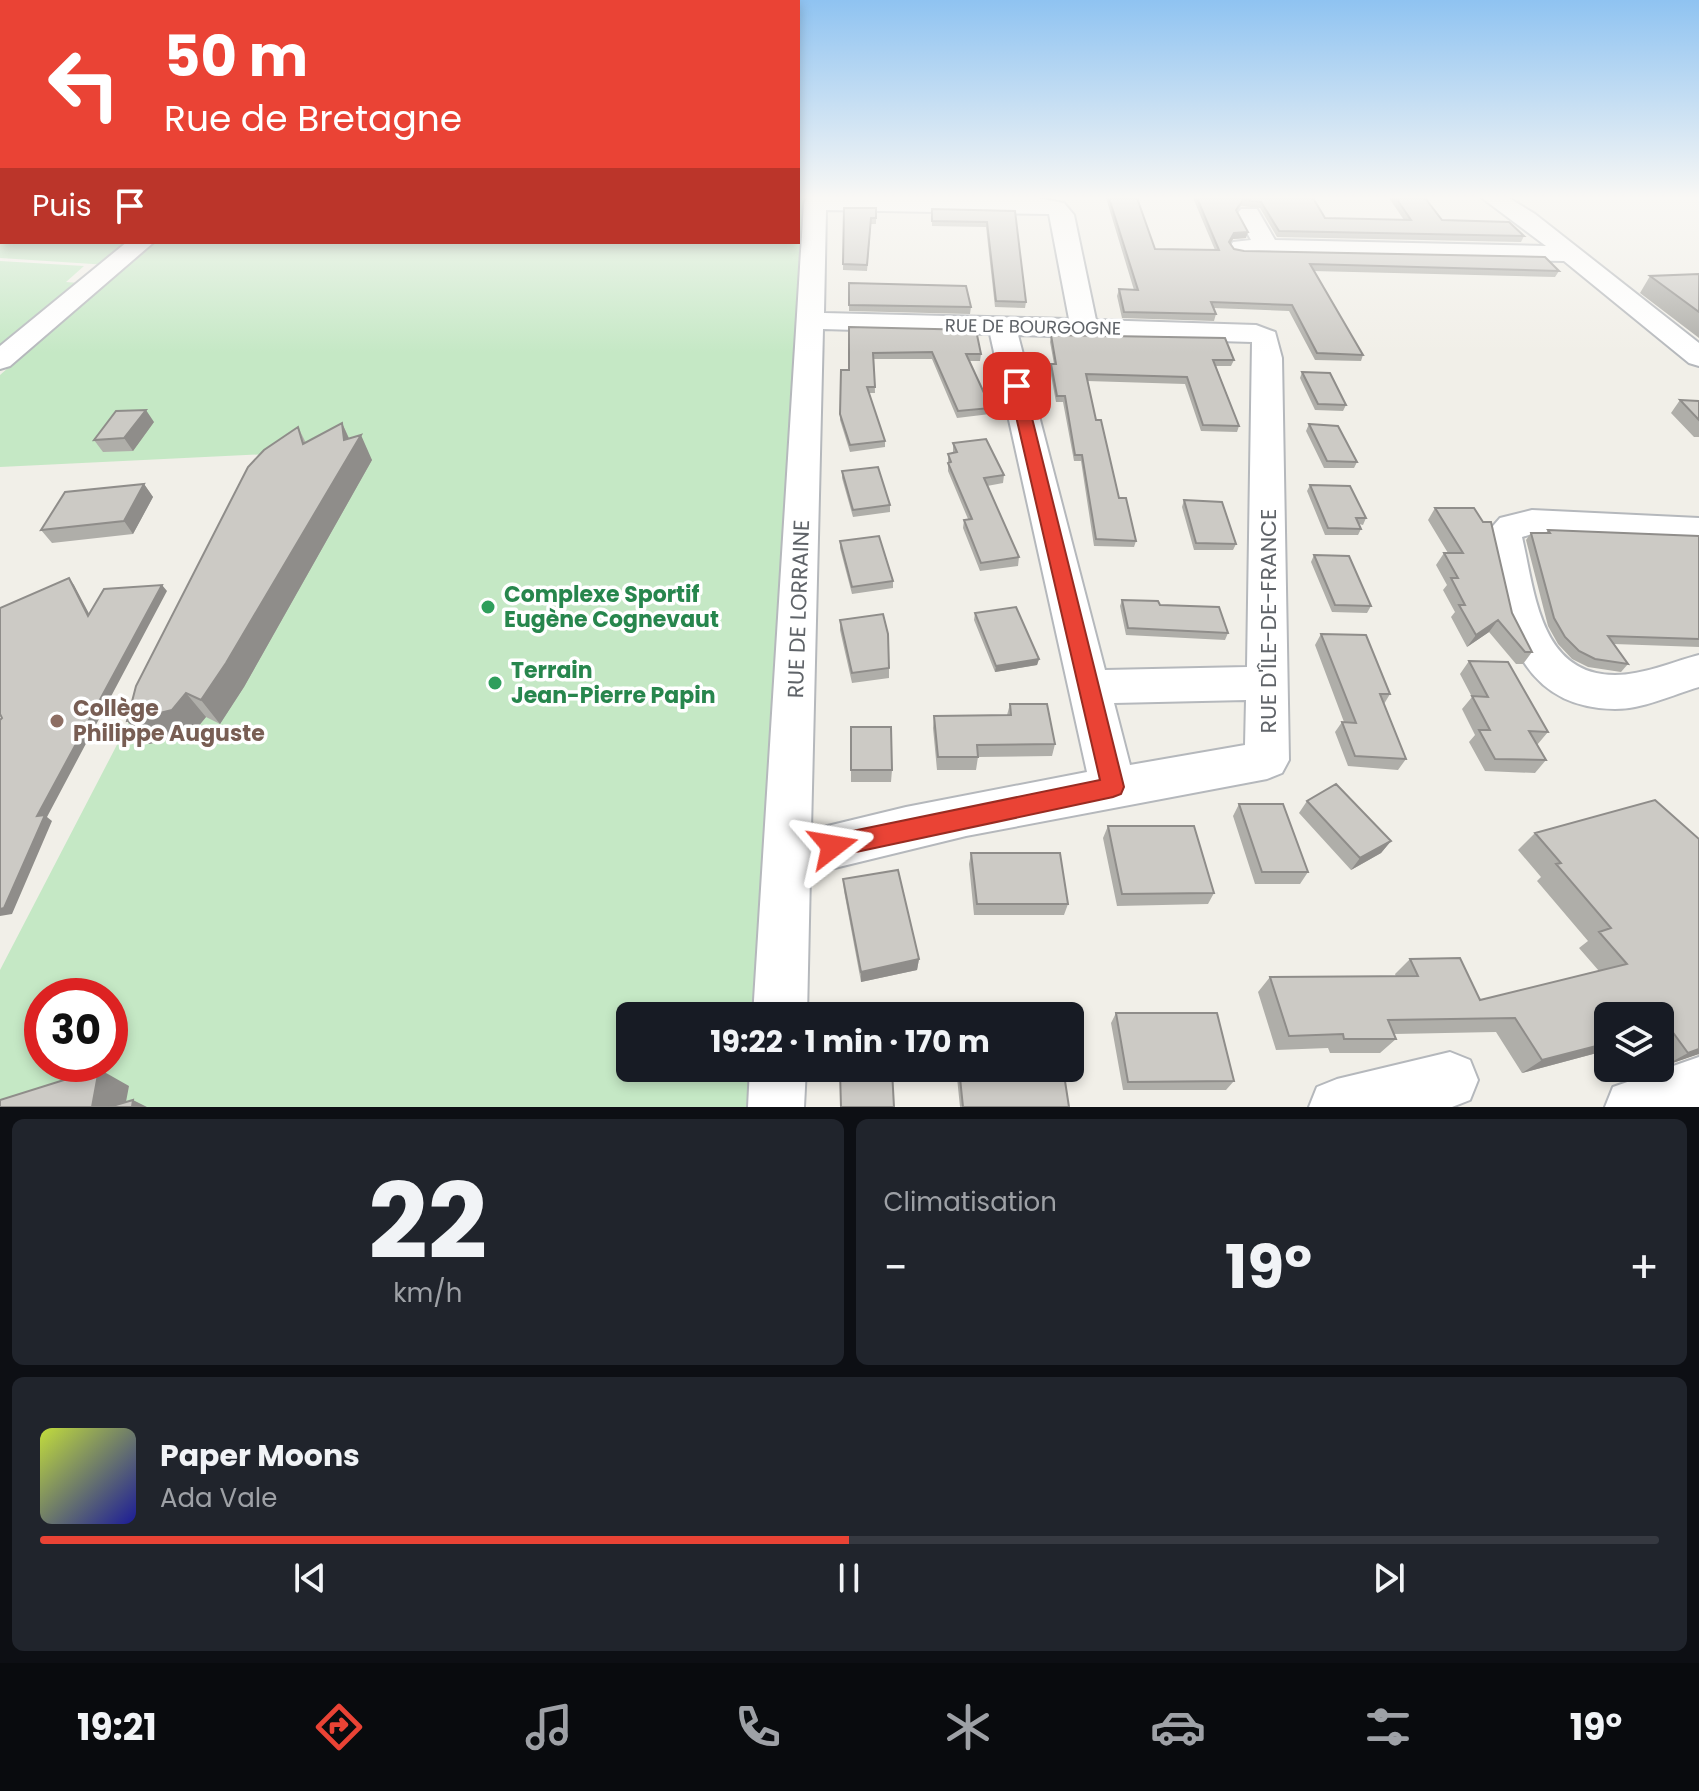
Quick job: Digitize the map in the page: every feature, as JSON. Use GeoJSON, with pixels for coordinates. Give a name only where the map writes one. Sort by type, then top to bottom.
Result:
{"type":"FeatureCollection","features":[{"type":"Feature","properties":{"kind":"street"},"geometry":{"type":"LineString","coordinates":[[0,360],[133,250]]}},
{"type":"Feature","properties":{"kind":"street","name":"RUE DE LORRAINE"},"geometry":{"type":"LineString","coordinates":[[781,1002],[813,250]]}},
{"type":"Feature","properties":{"kind":"street","name":"RUE DE LORRAINE"},"geometry":{"type":"LineString","coordinates":[[1069,250],[1084,328]]}},
{"type":"Feature","properties":{"kind":"street"},"geometry":{"type":"LineString","coordinates":[[1383,250],[1571,254]]}},
{"type":"Feature","properties":{"kind":"street"},"geometry":{"type":"LineString","coordinates":[[1565,250],[1699,357]]}},
{"type":"Feature","properties":{"kind":"street","name":"RUE DE BOURGOGNE"},"geometry":{"type":"LineString","coordinates":[[810,321],[1256,333]]}},
{"type":"Feature","properties":{"kind":"street"},"geometry":{"type":"LineString","coordinates":[[1002,326],[1113,787]]}},
{"type":"Feature","properties":{"kind":"street","name":"RUE D'ÎLE-DE-FRANCE"},"geometry":{"type":"LineString","coordinates":[[787,858],[856,839],[1113,787],[1267,760],[1268,358],[1265,338],[1256,333]]}},
{"type":"Feature","properties":{"kind":"street"},"geometry":{"type":"LineString","coordinates":[[1699,530],[1532,522],[1512,526],[1504,534],[1528,639],[1550,672],[1578,688],[1616,692],[1699,671]]}},
{"type":"Feature","properties":{"kind":"street"},"geometry":{"type":"LineString","coordinates":[[1089,687],[1268,683]]}},
{"type":"Feature","properties":{"kind":"street"},"geometry":{"type":"LineString","coordinates":[[1337,1107],[1450,1080]]}},
{"type":"Feature","properties":{"kind":"street"},"geometry":{"type":"LineString","coordinates":[[776,1107],[777,1082]]}},
{"type":"Feature","properties":{"kind":"street"},"geometry":{"type":"LineString","coordinates":[[1633,1107],[1699,1085]]}},
{"type":"Feature","properties":{"kind":"green space","name":"Complexe Sportif Eugène Cognevaut"},"geometry":{"type":"Polygon","coordinates":[[[0,250],[809,250],[763,1002],[616,1002],[616,1082],[758,1082],[757,1107],[0,1107],[0,970],[268,454],[0,467],[0,375],[124,266],[0,258],[0,250]]]}},
{"type":"Feature","properties":{"kind":"green space"},"geometry":{"type":"Polygon","coordinates":[[[0,261],[84,266],[66,282],[79,283],[0,348],[0,261]]]}},
{"type":"Feature","properties":{"kind":"building"},"geometry":{"type":"Polygon","coordinates":[[[843,250],[868,250],[867,265],[843,264],[843,250]]]}},
{"type":"Feature","properties":{"kind":"building"},"geometry":{"type":"Polygon","coordinates":[[[990,250],[1020,250],[1026,302],[996,301],[990,250]]]}},
{"type":"Feature","properties":{"kind":"building"},"geometry":{"type":"Polygon","coordinates":[[[1125,250],[1545,257],[1559,271],[1310,264],[1363,355],[1317,353],[1292,305],[1211,302],[1216,314],[1124,312],[1119,289],[1138,290],[1125,250]]]}},
{"type":"Feature","properties":{"kind":"building"},"geometry":{"type":"Polygon","coordinates":[[[1699,274],[1699,312],[1650,276],[1699,274]]]}},
{"type":"Feature","properties":{"kind":"building"},"geometry":{"type":"Polygon","coordinates":[[[849,283],[966,286],[971,307],[849,305],[849,283]]]}},
{"type":"Feature","properties":{"kind":"building"},"geometry":{"type":"Polygon","coordinates":[[[849,327],[976,330],[981,354],[966,354],[991,408],[958,411],[932,352],[873,353],[875,387],[867,387],[885,441],[850,445],[840,414],[841,370],[849,370],[849,327]]]}},
{"type":"Feature","properties":{"kind":"building"},"geometry":{"type":"Polygon","coordinates":[[[1051,335],[1225,338],[1234,360],[1213,360],[1239,426],[1203,425],[1187,377],[1086,374],[1096,420],[1101,420],[1119,498],[1126,498],[1136,541],[1096,539],[1082,455],[1075,455],[1065,396],[1057,396],[1051,364],[1056,364],[1051,335]]]}},
{"type":"Feature","properties":{"kind":"building"},"geometry":{"type":"Polygon","coordinates":[[[1302,372],[1330,373],[1346,405],[1318,404],[1302,372]]]}},
{"type":"Feature","properties":{"kind":"building"},"geometry":{"type":"Polygon","coordinates":[[[1680,400],[1699,401],[1699,420],[1680,400]]]}},
{"type":"Feature","properties":{"kind":"building"},"geometry":{"type":"Polygon","coordinates":[[[146,410],[124,438],[94,440],[116,411],[146,410]]]}},
{"type":"Feature","properties":{"kind":"building"},"geometry":{"type":"Polygon","coordinates":[[[342,423],[344,440],[361,435],[201,700],[186,693],[172,710],[127,721],[136,686],[248,467],[264,450],[298,427],[303,444],[342,423]]]}},
{"type":"Feature","properties":{"kind":"building"},"geometry":{"type":"Polygon","coordinates":[[[1309,424],[1338,426],[1357,462],[1327,461],[1309,424]]]}},
{"type":"Feature","properties":{"kind":"building"},"geometry":{"type":"Polygon","coordinates":[[[986,439],[1004,475],[984,478],[1019,557],[981,563],[964,520],[972,519],[948,463],[951,462],[948,454],[957,452],[953,443],[986,439]]]}},
{"type":"Feature","properties":{"kind":"building"},"geometry":{"type":"Polygon","coordinates":[[[878,467],[890,505],[853,510],[842,471],[878,467]]]}},
{"type":"Feature","properties":{"kind":"building"},"geometry":{"type":"Polygon","coordinates":[[[144,484],[124,521],[41,530],[65,492],[144,484]]]}},
{"type":"Feature","properties":{"kind":"building"},"geometry":{"type":"Polygon","coordinates":[[[1310,485],[1350,486],[1366,518],[1356,518],[1361,529],[1328,528],[1310,485]]]}},
{"type":"Feature","properties":{"kind":"building"},"geometry":{"type":"Polygon","coordinates":[[[1184,500],[1222,502],[1236,544],[1196,543],[1184,500]]]}},
{"type":"Feature","properties":{"kind":"building"},"geometry":{"type":"Polygon","coordinates":[[[1435,508],[1474,508],[1483,522],[1491,522],[1512,613],[1532,652],[1525,652],[1498,620],[1476,635],[1459,605],[1465,605],[1451,578],[1458,578],[1444,553],[1463,553],[1435,508]]]}},
{"type":"Feature","properties":{"kind":"building"},"geometry":{"type":"Polygon","coordinates":[[[1548,530],[1699,536],[1699,639],[1608,636],[1628,664],[1595,659],[1579,651],[1565,637],[1554,618],[1531,533],[1550,533],[1548,530]]]}},
{"type":"Feature","properties":{"kind":"building"},"geometry":{"type":"Polygon","coordinates":[[[879,536],[893,581],[852,587],[840,541],[879,536]]]}},
{"type":"Feature","properties":{"kind":"building"},"geometry":{"type":"Polygon","coordinates":[[[1314,555],[1349,556],[1371,606],[1335,605],[1314,555]]]}},
{"type":"Feature","properties":{"kind":"building"},"geometry":{"type":"Polygon","coordinates":[[[69,578],[88,616],[104,589],[162,585],[37,816],[45,815],[4,908],[0,909],[0,608],[69,578]]]}},
{"type":"Feature","properties":{"kind":"building"},"geometry":{"type":"Polygon","coordinates":[[[1122,600],[1219,607],[1228,633],[1128,628],[1122,600]]]}},
{"type":"Feature","properties":{"kind":"building"},"geometry":{"type":"Polygon","coordinates":[[[1016,607],[1039,659],[996,666],[975,613],[1016,607]]]}},
{"type":"Feature","properties":{"kind":"building"},"geometry":{"type":"Polygon","coordinates":[[[883,614],[888,634],[889,668],[852,673],[840,620],[883,614]]]}},
{"type":"Feature","properties":{"kind":"building"},"geometry":{"type":"Polygon","coordinates":[[[1321,634],[1366,635],[1390,694],[1380,694],[1406,759],[1355,756],[1342,722],[1356,723],[1321,634]]]}},
{"type":"Feature","properties":{"kind":"building"},"geometry":{"type":"Polygon","coordinates":[[[1469,661],[1508,662],[1548,732],[1529,731],[1546,760],[1495,759],[1479,730],[1490,730],[1472,696],[1488,697],[1469,661]]]}},
{"type":"Feature","properties":{"kind":"building"},"geometry":{"type":"Polygon","coordinates":[[[1010,704],[1047,704],[1055,744],[977,745],[978,757],[938,757],[934,716],[1011,715],[1010,704]]]}},
{"type":"Feature","properties":{"kind":"building"},"geometry":{"type":"Polygon","coordinates":[[[851,727],[891,727],[892,770],[851,770],[851,727]]]}},
{"type":"Feature","properties":{"kind":"building"},"geometry":{"type":"Polygon","coordinates":[[[1336,784],[1391,841],[1360,858],[1307,801],[1336,784]]]}},
{"type":"Feature","properties":{"kind":"building"},"geometry":{"type":"Polygon","coordinates":[[[1655,800],[1699,839],[1699,1049],[1688,1053],[1674,1034],[1674,1002],[1594,1002],[1594,1047],[1542,1060],[1515,1018],[1388,1020],[1396,1039],[1344,1039],[1343,1034],[1289,1036],[1270,977],[1418,976],[1410,959],[1460,958],[1480,1000],[1627,964],[1599,932],[1611,928],[1556,864],[1561,863],[1535,833],[1655,800]]]}},
{"type":"Feature","properties":{"kind":"building"},"geometry":{"type":"Polygon","coordinates":[[[1239,804],[1283,804],[1308,872],[1262,872],[1239,804]]]}},
{"type":"Feature","properties":{"kind":"building"},"geometry":{"type":"Polygon","coordinates":[[[1108,826],[1194,826],[1214,893],[1122,894],[1108,826]]]}},
{"type":"Feature","properties":{"kind":"building"},"geometry":{"type":"Polygon","coordinates":[[[971,853],[1060,853],[1068,904],[977,904],[971,853]]]}},
{"type":"Feature","properties":{"kind":"building"},"geometry":{"type":"Polygon","coordinates":[[[898,870],[919,959],[861,972],[843,879],[898,870]]]}},
{"type":"Feature","properties":{"kind":"building"},"geometry":{"type":"Polygon","coordinates":[[[1116,1013],[1217,1013],[1234,1081],[1128,1082],[1116,1013]]]}},
{"type":"Feature","properties":{"kind":"building"},"geometry":{"type":"Polygon","coordinates":[[[57,1082],[97,1082],[92,1107],[0,1107],[0,1100],[57,1082]]]}},
{"type":"Feature","properties":{"kind":"building"},"geometry":{"type":"Polygon","coordinates":[[[840,1082],[893,1082],[894,1107],[841,1107],[840,1082]]]}},
{"type":"Feature","properties":{"kind":"building"},"geometry":{"type":"Polygon","coordinates":[[[960,1082],[1065,1082],[1069,1107],[963,1107],[960,1082]]]}},
{"type":"Feature","properties":{"kind":"building"},"geometry":{"type":"Polygon","coordinates":[[[133,1100],[132,1107],[109,1107],[133,1100]]]}},
{"type":"Feature","properties":{"kind":"place","name":"Complexe Sportif Eugène Cognevaut"},"geometry":{"type":"Point","coordinates":[488,607]}},
{"type":"Feature","properties":{"kind":"place","name":"Terrain Jean-Pierre Papin"},"geometry":{"type":"Point","coordinates":[495,683]}},
{"type":"Feature","properties":{"kind":"place","name":"Collège Philippe Auguste"},"geometry":{"type":"Point","coordinates":[57,721]}},
{"type":"Feature","properties":{"kind":"route"},"geometry":{"type":"LineString","coordinates":[[833,846],[1113,787],[1017,386]]}}]}
